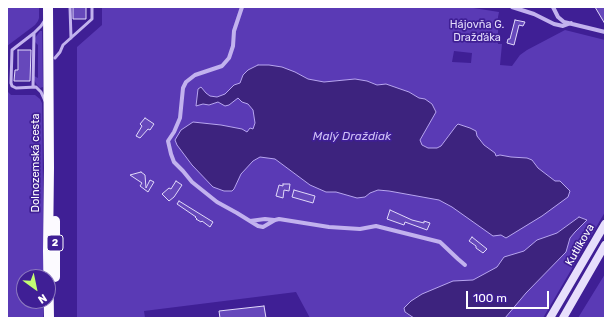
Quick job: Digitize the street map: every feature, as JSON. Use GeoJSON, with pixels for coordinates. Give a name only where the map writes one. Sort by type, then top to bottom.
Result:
{"type":"FeatureCollection","features":[{"type":"Feature","properties":{"kind":"main road","name":"Dolnozemská cesta"},"geometry":{"type":"LineString","coordinates":[[54,7],[55,318]]}},
{"type":"Feature","properties":{"kind":"main road","name":"Dolnozemská cesta"},"geometry":{"type":"LineString","coordinates":[[48,12],[49,318]]}},
{"type":"Feature","properties":{"kind":"main road","name":"Kutlíkova"},"geometry":{"type":"LineString","coordinates":[[550,318],[605,224]]}},
{"type":"Feature","properties":{"kind":"main road","name":"Kutlíkova"},"geometry":{"type":"LineString","coordinates":[[563,318],[605,246]]}},
{"type":"Feature","properties":{"kind":"street"},"geometry":{"type":"LineString","coordinates":[[242,7],[234,31],[233,46],[229,58],[222,66],[195,75],[186,82],[183,88],[180,118],[168,141],[174,162],[192,182],[217,202],[258,226],[263,227],[275,220]]}},
{"type":"Feature","properties":{"kind":"street"},"geometry":{"type":"LineString","coordinates":[[512,7],[534,14],[554,24],[563,26],[571,23]]}},
{"type":"Feature","properties":{"kind":"street"},"geometry":{"type":"LineString","coordinates":[[553,7],[558,17],[564,22],[605,32]]}},
{"type":"Feature","properties":{"kind":"street"},"geometry":{"type":"LineString","coordinates":[[250,221],[265,219],[286,220],[329,227],[360,229],[376,226],[440,242],[465,265]]}},
{"type":"Feature","properties":{"kind":"lane"},"geometry":{"type":"LineString","coordinates":[[70,7],[70,38]]}},
{"type":"Feature","properties":{"kind":"lane"},"geometry":{"type":"LineString","coordinates":[[55,58],[63,45],[92,19],[92,7]]}},
{"type":"Feature","properties":{"kind":"lane"},"geometry":{"type":"LineString","coordinates":[[48,12],[41,26],[12,50],[11,58],[12,86],[16,88],[36,87],[41,92],[48,107]]}},
{"type":"Feature","properties":{"kind":"lane"},"geometry":{"type":"LineString","coordinates":[[33,87],[34,33]]}},
{"type":"Feature","properties":{"kind":"green space"},"geometry":{"type":"Polygon","coordinates":[[[7,7],[39,7],[39,18],[35,25],[7,46],[7,7]]]}},
{"type":"Feature","properties":{"kind":"green space","name":"Hájovňa G. Dražďáka"},"geometry":{"type":"Polygon","coordinates":[[[102,7],[467,7],[499,12],[498,44],[502,44],[500,65],[512,66],[520,55],[527,50],[565,30],[605,40],[605,212],[543,318],[505,318],[526,293],[566,252],[570,238],[587,220],[579,217],[557,233],[538,240],[524,251],[504,257],[497,267],[473,280],[453,281],[405,313],[414,318],[310,318],[296,292],[144,311],[145,318],[77,318],[77,47],[102,25],[102,7]],[[454,51],[452,62],[471,63],[472,53],[454,51]],[[295,72],[243,75],[240,83],[234,85],[225,94],[217,97],[210,96],[201,87],[197,106],[203,104],[209,105],[218,102],[229,105],[238,97],[242,102],[248,104],[253,110],[255,123],[253,130],[247,132],[242,129],[221,125],[193,122],[175,140],[192,165],[213,187],[224,191],[232,191],[241,174],[250,163],[260,157],[275,159],[310,185],[326,192],[336,192],[357,198],[365,197],[378,190],[389,191],[439,200],[452,207],[555,181],[538,168],[532,160],[527,158],[500,155],[496,156],[495,153],[484,145],[477,136],[476,131],[458,124],[441,146],[437,148],[428,148],[422,145],[420,140],[436,112],[432,104],[409,92],[386,84],[377,85],[367,81],[355,79],[324,82],[308,79],[295,72]]]}},
{"type":"Feature","properties":{"kind":"green space"},"geometry":{"type":"Polygon","coordinates":[[[40,31],[42,31],[43,87],[40,88],[34,80],[34,76],[38,78],[38,45],[35,42],[35,38],[40,31]]]}},
{"type":"Feature","properties":{"kind":"green space"},"geometry":{"type":"Polygon","coordinates":[[[7,91],[11,95],[35,95],[42,103],[44,269],[16,269],[16,309],[44,309],[43,318],[7,318],[7,91]]]}},
{"type":"Feature","properties":{"kind":"green space"},"geometry":{"type":"Polygon","coordinates":[[[605,274],[605,318],[578,318],[605,274]]]}},
{"type":"Feature","properties":{"kind":"water","name":"Malý Draždiak"},"geometry":{"type":"Polygon","coordinates":[[[258,65],[282,67],[308,79],[324,82],[355,79],[367,81],[377,85],[386,84],[409,92],[432,104],[436,112],[420,140],[422,145],[428,148],[437,148],[441,146],[458,124],[470,128],[476,131],[477,136],[484,145],[495,153],[496,156],[500,155],[527,158],[532,160],[538,168],[555,181],[560,181],[570,191],[568,197],[542,216],[506,238],[501,235],[493,236],[452,207],[439,200],[378,190],[365,197],[357,198],[336,192],[326,192],[310,185],[275,159],[260,157],[253,161],[241,174],[232,191],[224,191],[213,187],[192,165],[175,140],[181,130],[193,122],[221,125],[242,129],[247,132],[250,128],[253,129],[255,123],[253,110],[248,104],[242,102],[238,98],[229,105],[225,106],[218,102],[209,105],[203,104],[196,106],[198,89],[201,87],[210,96],[217,97],[225,94],[234,85],[240,83],[243,75],[248,70],[258,65]]]}},
{"type":"Feature","properties":{"kind":"water"},"geometry":{"type":"Polygon","coordinates":[[[579,217],[587,220],[570,238],[566,252],[526,293],[505,318],[414,318],[405,312],[404,308],[411,301],[422,294],[453,281],[473,280],[497,267],[504,257],[524,251],[537,240],[557,233],[579,217]]]}},
{"type":"Feature","properties":{"kind":"building"},"geometry":{"type":"Polygon","coordinates":[[[73,7],[86,7],[86,19],[73,19],[73,7]]]}},
{"type":"Feature","properties":{"kind":"building"},"geometry":{"type":"Polygon","coordinates":[[[595,7],[605,7],[605,24],[595,7]]]}},
{"type":"Feature","properties":{"kind":"building"},"geometry":{"type":"Polygon","coordinates":[[[515,20],[525,22],[523,26],[519,25],[514,45],[507,43],[508,39],[510,39],[515,20]]]}},
{"type":"Feature","properties":{"kind":"building"},"geometry":{"type":"Polygon","coordinates":[[[18,50],[31,50],[30,81],[14,81],[15,70],[18,70],[18,50]]]}},
{"type":"Feature","properties":{"kind":"building"},"geometry":{"type":"Polygon","coordinates":[[[145,118],[154,124],[150,130],[148,129],[140,138],[136,136],[142,126],[140,124],[145,118]]]}},
{"type":"Feature","properties":{"kind":"building"},"geometry":{"type":"Polygon","coordinates":[[[141,172],[145,175],[146,188],[150,180],[154,182],[148,192],[140,186],[142,183],[130,175],[141,172]]]}},
{"type":"Feature","properties":{"kind":"building"},"geometry":{"type":"Polygon","coordinates":[[[176,181],[182,185],[174,197],[169,201],[162,194],[169,188],[171,189],[176,181]]]}},
{"type":"Feature","properties":{"kind":"building"},"geometry":{"type":"Polygon","coordinates":[[[283,184],[290,184],[289,191],[284,190],[283,198],[276,196],[279,185],[283,186],[283,184]]]}},
{"type":"Feature","properties":{"kind":"building"},"geometry":{"type":"Polygon","coordinates":[[[294,190],[315,196],[313,203],[292,197],[294,190]]]}},
{"type":"Feature","properties":{"kind":"building"},"geometry":{"type":"Polygon","coordinates":[[[179,201],[213,222],[210,227],[202,221],[201,222],[196,219],[196,217],[177,204],[179,201]]]}},
{"type":"Feature","properties":{"kind":"building"},"geometry":{"type":"Polygon","coordinates":[[[390,210],[412,220],[430,223],[427,230],[405,222],[404,225],[387,219],[390,210]]]}},
{"type":"Feature","properties":{"kind":"building"},"geometry":{"type":"Polygon","coordinates":[[[472,237],[487,249],[483,253],[469,241],[472,237]]]}},
{"type":"Feature","properties":{"kind":"building"},"geometry":{"type":"Polygon","coordinates":[[[264,306],[266,318],[220,318],[219,311],[264,306]]]}}]}
